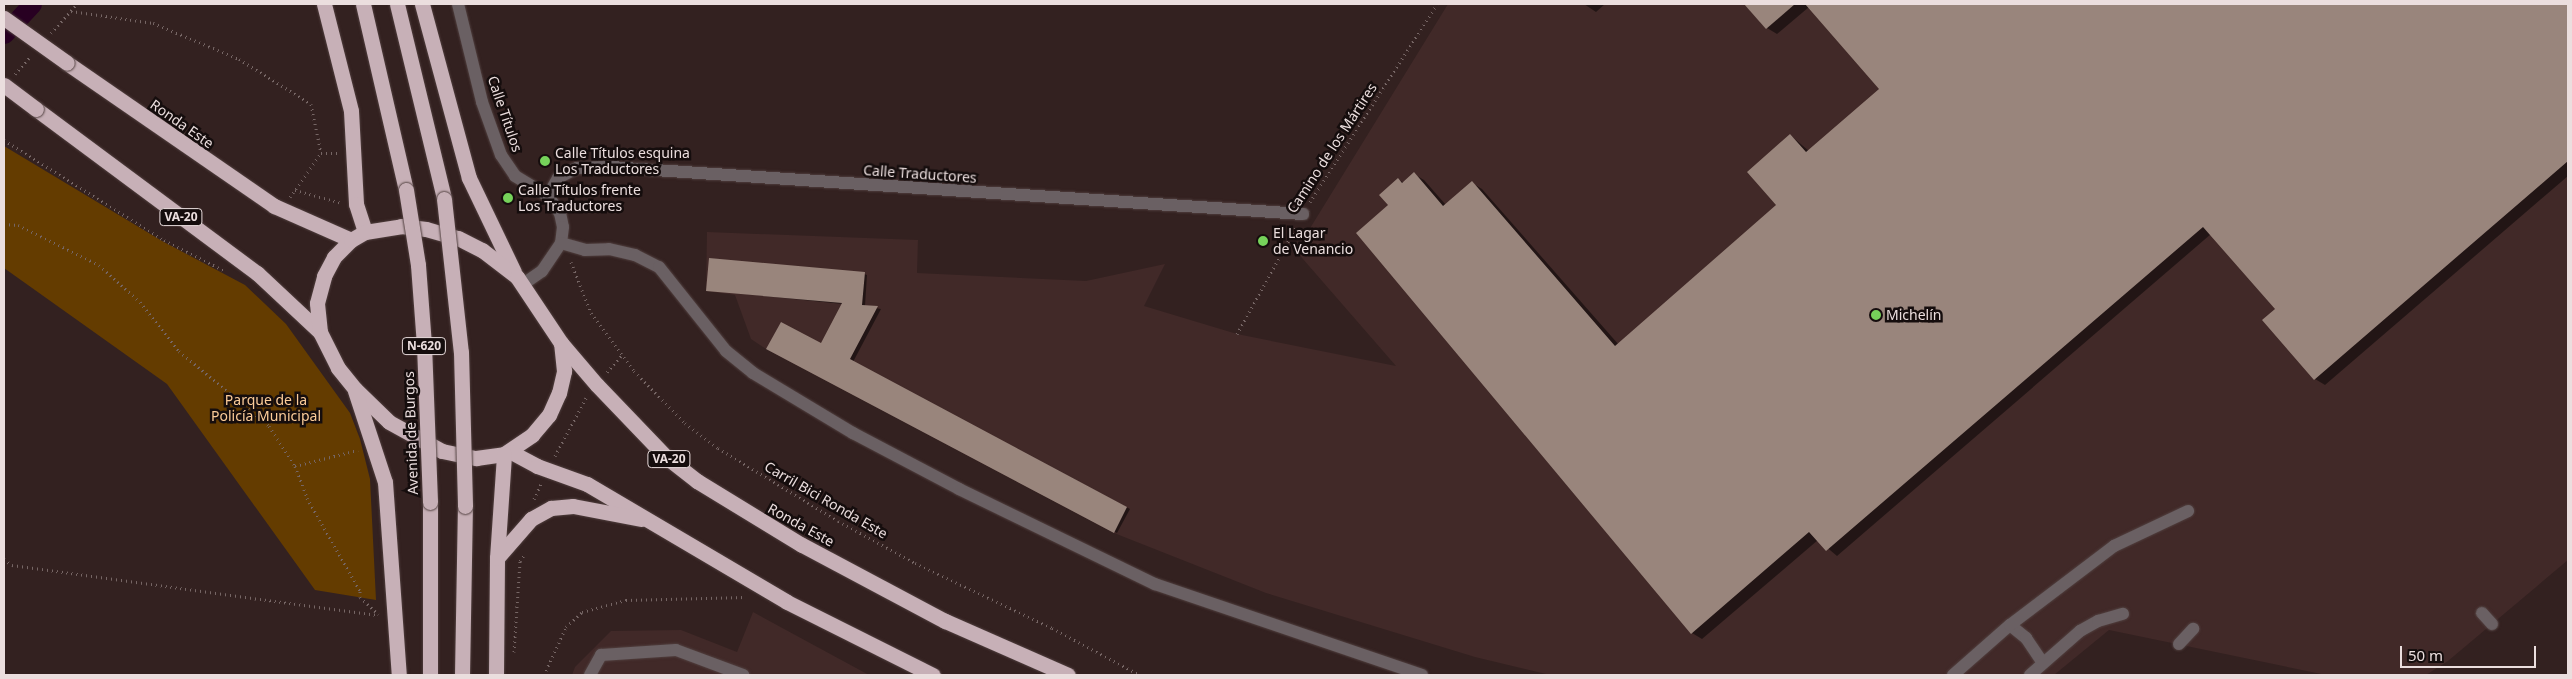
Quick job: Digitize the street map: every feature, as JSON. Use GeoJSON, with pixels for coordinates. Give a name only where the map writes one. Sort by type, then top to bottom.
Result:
{"type":"FeatureCollection","features":[{"type":"Feature","properties":{"kind":"highway"},"geometry":{"type":"LineString","coordinates":[[324,4],[351,111],[355,152],[356,204],[365,232]]}},
{"type":"Feature","properties":{"kind":"highway","name":"Avenida de Burgos"},"geometry":{"type":"LineString","coordinates":[[363,4],[406,190],[418,265],[424,345],[430,502],[430,675]]}},
{"type":"Feature","properties":{"kind":"highway","name":"N-620"},"geometry":{"type":"LineString","coordinates":[[397,4],[444,199],[461,352],[465,506],[462,675]]}},
{"type":"Feature","properties":{"kind":"highway"},"geometry":{"type":"LineString","coordinates":[[422,4],[469,178],[520,281]]}},
{"type":"Feature","properties":{"kind":"highway","name":"Ronda Este"},"geometry":{"type":"LineString","coordinates":[[4,18],[281,210],[351,240]]}},
{"type":"Feature","properties":{"kind":"highway","name":"Ronda Este"},"geometry":{"type":"LineString","coordinates":[[4,85],[257,273],[320,332],[338,368],[355,390],[389,422],[442,451],[476,458],[507,453],[549,415],[559,393],[564,371],[561,343]]}},
{"type":"Feature","properties":{"kind":"highway","name":"Ronda Este"},"geometry":{"type":"LineString","coordinates":[[320,332],[318,303],[324,276],[334,258],[351,240],[365,232],[401,226],[426,229],[458,238],[482,250],[520,281],[561,343],[596,385],[665,456],[754,518],[945,620],[1068,675]]}},
{"type":"Feature","properties":{"kind":"highway"},"geometry":{"type":"LineString","coordinates":[[355,390],[386,482],[397,618],[399,675]]}},
{"type":"Feature","properties":{"kind":"highway"},"geometry":{"type":"LineString","coordinates":[[496,675],[497,558],[507,453],[587,484],[654,521],[767,589],[933,675]]}},
{"type":"Feature","properties":{"kind":"highway"},"geometry":{"type":"LineString","coordinates":[[497,558],[531,519],[551,508],[573,506],[654,521]]}},
{"type":"Feature","properties":{"kind":"street","name":"Calle Títulos"},"geometry":{"type":"LineString","coordinates":[[458,4],[482,102],[501,155],[515,176],[548,196],[560,212],[563,227],[561,243]]}},
{"type":"Feature","properties":{"kind":"street","name":"Calle Traductores"},"geometry":{"type":"LineString","coordinates":[[548,196],[558,178],[577,168],[611,166],[1303,214]]}},
{"type":"Feature","properties":{"kind":"street"},"geometry":{"type":"LineString","coordinates":[[520,281],[542,271],[561,243],[585,250],[609,249],[635,254],[659,267],[726,351],[753,373],[853,433],[950,485],[1155,584],[1422,675]]}},
{"type":"Feature","properties":{"kind":"street"},"geometry":{"type":"LineString","coordinates":[[1953,675],[2010,625],[2114,546],[2188,510]]}},
{"type":"Feature","properties":{"kind":"street"},"geometry":{"type":"LineString","coordinates":[[2482,613],[2492,624]]}},
{"type":"Feature","properties":{"kind":"street"},"geometry":{"type":"LineString","coordinates":[[2030,675],[2080,631],[2098,620],[2123,614]]}},
{"type":"Feature","properties":{"kind":"street"},"geometry":{"type":"LineString","coordinates":[[2010,625],[2026,638],[2043,663]]}},
{"type":"Feature","properties":{"kind":"street"},"geometry":{"type":"LineString","coordinates":[[2179,644],[2193,629]]}},
{"type":"Feature","properties":{"kind":"street"},"geometry":{"type":"LineString","coordinates":[[590,675],[601,655],[676,650],[743,675]]}},
{"type":"Feature","properties":{"kind":"path","name":"Camino de los Mártires"},"geometry":{"type":"LineString","coordinates":[[1237,334],[1303,214],[1437,4]]}},
{"type":"Feature","properties":{"kind":"path"},"geometry":{"type":"LineString","coordinates":[[71,11],[153,23],[239,59],[311,104],[321,154],[281,210]]}},
{"type":"Feature","properties":{"kind":"path"},"geometry":{"type":"LineString","coordinates":[[4,140],[164,240],[230,274]]}},
{"type":"Feature","properties":{"kind":"path"},"geometry":{"type":"LineString","coordinates":[[321,154],[355,152]]}},
{"type":"Feature","properties":{"kind":"path"},"geometry":{"type":"LineString","coordinates":[[295,190],[342,203]]}},
{"type":"Feature","properties":{"kind":"path"},"geometry":{"type":"LineString","coordinates":[[4,224],[18,225],[99,265],[140,302],[179,351],[269,426],[295,466],[307,498],[360,598],[380,615]]}},
{"type":"Feature","properties":{"kind":"path","name":"Carril Bici Ronda Este"},"geometry":{"type":"LineString","coordinates":[[572,263],[591,313],[654,394],[685,423],[759,474],[915,563],[1052,628],[1140,675]]}},
{"type":"Feature","properties":{"kind":"path"},"geometry":{"type":"LineString","coordinates":[[531,519],[532,503],[587,395],[622,355]]}},
{"type":"Feature","properties":{"kind":"path"},"geometry":{"type":"LineString","coordinates":[[295,466],[348,453]]}},
{"type":"Feature","properties":{"kind":"path"},"geometry":{"type":"LineString","coordinates":[[514,656],[520,561],[528,548]]}},
{"type":"Feature","properties":{"kind":"path"},"geometry":{"type":"LineString","coordinates":[[4,559],[12,565],[397,618]]}},
{"type":"Feature","properties":{"kind":"path"},"geometry":{"type":"LineString","coordinates":[[544,675],[566,627],[582,612],[595,606],[626,600],[744,598],[767,589]]}},
{"type":"Feature","properties":{"kind":"shaded area"},"geometry":{"type":"Polygon","coordinates":[[[1448,4],[2568,4],[2568,560],[2448,661],[2426,675],[2326,675],[2109,630],[2054,675],[1550,675],[1475,657],[1266,593],[1114,533],[766,349],[751,339],[735,295],[706,291],[707,232],[918,240],[917,273],[1086,281],[1165,264],[1144,306],[1237,334],[1396,366],[1296,251],[1448,4]]]}},
{"type":"Feature","properties":{"kind":"shaded area"},"geometry":{"type":"Polygon","coordinates":[[[753,612],[869,675],[572,675],[575,667],[611,631],[681,630],[737,652],[753,612]]]}},
{"type":"Feature","properties":{"kind":"green space","name":"Parque de la Policía Municipal"},"geometry":{"type":"Polygon","coordinates":[[[4,146],[162,241],[245,285],[286,324],[350,413],[360,439],[370,479],[376,600],[315,590],[167,384],[4,268],[4,146]]]}},
{"type":"Feature","properties":{"kind":"building"},"geometry":{"type":"Polygon","coordinates":[[[1744,4],[1795,4],[1766,29],[1744,4]]]}},
{"type":"Feature","properties":{"kind":"building","name":"Michelín"},"geometry":{"type":"Polygon","coordinates":[[[1805,4],[2568,4],[2568,161],[2314,380],[2262,320],[2275,309],[2203,227],[1826,551],[1809,532],[1691,634],[1356,233],[1388,205],[1379,195],[1398,178],[1402,183],[1414,172],[1443,206],[1472,181],[1615,346],[1776,205],[1747,172],[1790,134],[1806,152],[1879,89],[1805,4]]]}},
{"type":"Feature","properties":{"kind":"building"},"geometry":{"type":"Polygon","coordinates":[[[709,258],[865,272],[862,305],[878,306],[850,359],[1127,507],[1114,533],[766,349],[781,322],[821,343],[842,303],[706,291],[709,258]]]}},
{"type":"Feature","properties":{"kind":"waterway"},"geometry":{"type":"LineString","coordinates":[[4,34],[32,4]]}},
{"type":"Feature","properties":{"kind":"place","name":"Calle Títulos esquina Los Traductores"},"geometry":{"type":"Point","coordinates":[545,161]}},
{"type":"Feature","properties":{"kind":"place","name":"Calle Títulos frente Los Traductores"},"geometry":{"type":"Point","coordinates":[508,198]}},
{"type":"Feature","properties":{"kind":"place","name":"El Lagar de Venancio"},"geometry":{"type":"Point","coordinates":[1263,241]}},
{"type":"Feature","properties":{"kind":"place","name":"Michelín"},"geometry":{"type":"Point","coordinates":[1876,315]}}]}
